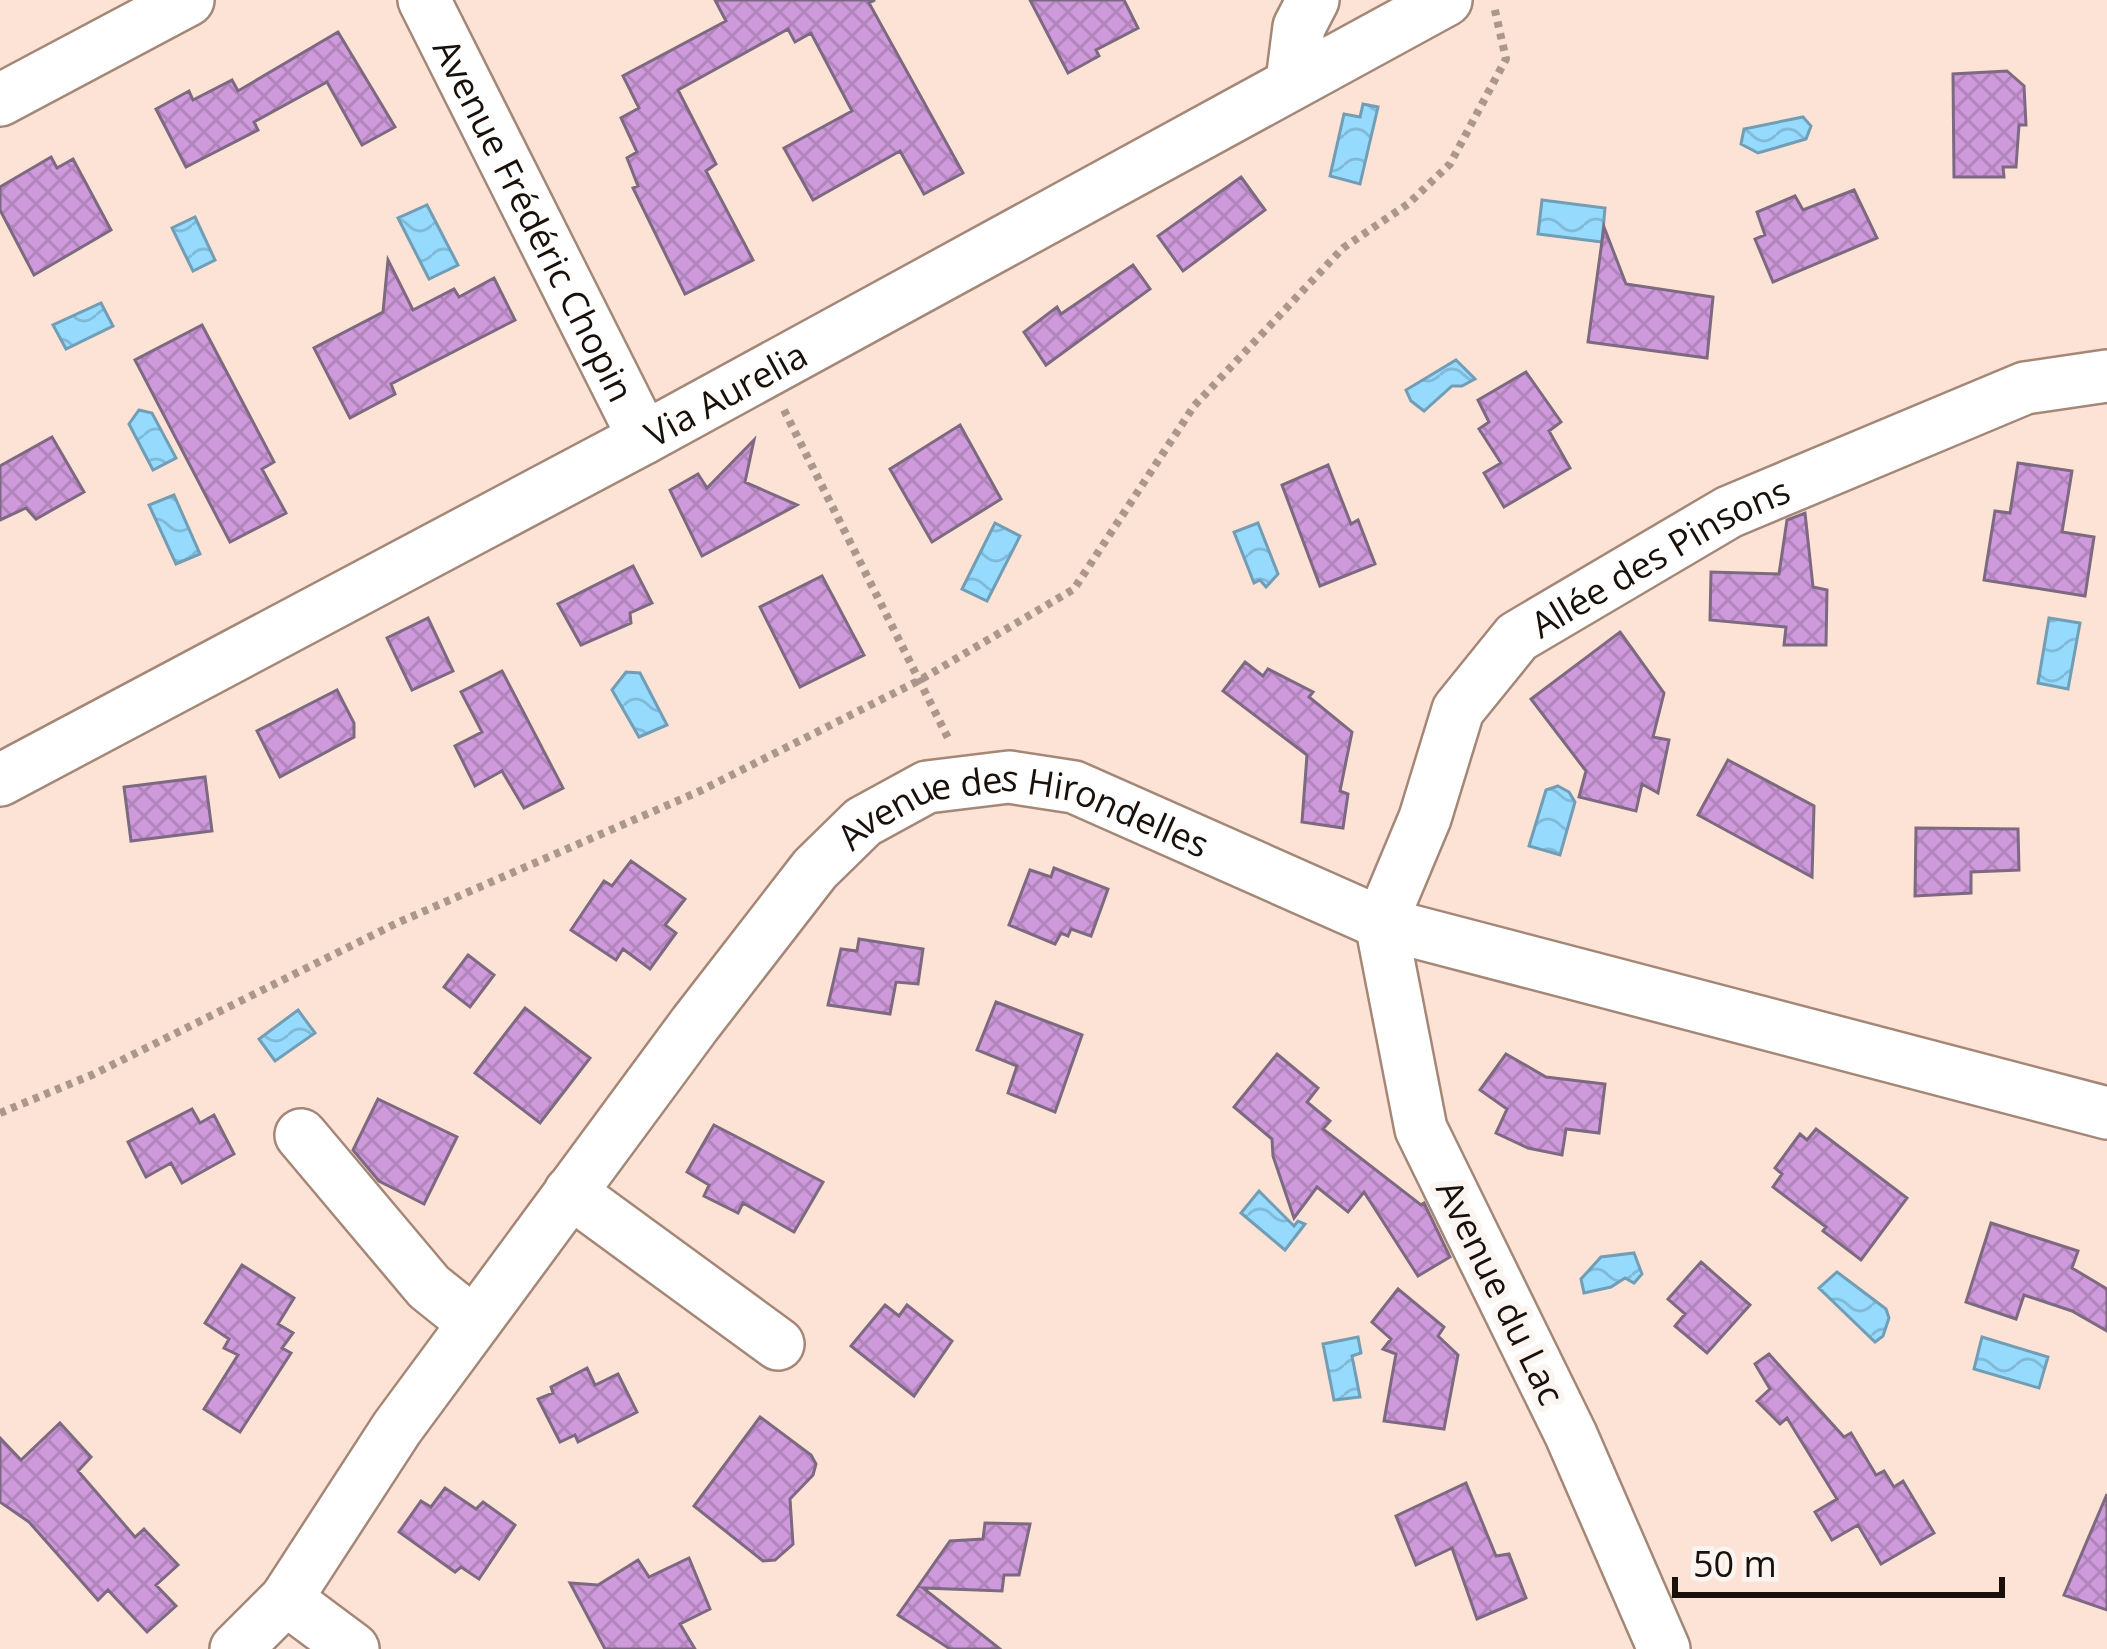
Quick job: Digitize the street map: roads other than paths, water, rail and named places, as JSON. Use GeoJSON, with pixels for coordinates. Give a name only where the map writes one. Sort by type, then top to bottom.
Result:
{"type":"FeatureCollection","features":[{"type":"Feature","properties":{"kind":"street"},"geometry":{"type":"LineString","coordinates":[[0,100],[188,0]]}},
{"type":"Feature","properties":{"kind":"street","name":"Avenue Frédéric Chopin"},"geometry":{"type":"LineString","coordinates":[[424,0],[644,438]]}},
{"type":"Feature","properties":{"kind":"street"},"geometry":{"type":"LineString","coordinates":[[1292,81],[1299,27],[1313,0]]}},
{"type":"Feature","properties":{"kind":"street","name":"Via Aurelia"},"geometry":{"type":"LineString","coordinates":[[0,780],[644,438],[1446,0]]}},
{"type":"Feature","properties":{"kind":"street","name":"Allée des Pinsons"},"geometry":{"type":"LineString","coordinates":[[1381,922],[1425,818],[1458,710],[1517,638],[1729,512],[2025,388],[2107,376]]}},
{"type":"Feature","properties":{"kind":"street","name":"Avenue des Hirondelles"},"geometry":{"type":"LineString","coordinates":[[236,1649],[286,1599],[397,1428],[695,1024],[839,844],[863,822],[927,788],[969,780],[1042,780],[1101,796],[1381,922],[2107,1113]]}},
{"type":"Feature","properties":{"kind":"street","name":"Avenue du Lac"},"geometry":{"type":"LineString","coordinates":[[1381,922],[1421,1130],[1570,1435],[1664,1649]]}},
{"type":"Feature","properties":{"kind":"street"},"geometry":{"type":"LineString","coordinates":[[301,1135],[429,1287],[474,1323]]}},
{"type":"Feature","properties":{"kind":"street"},"geometry":{"type":"LineString","coordinates":[[570,1192],[778,1344]]}},
{"type":"Feature","properties":{"kind":"street"},"geometry":{"type":"LineString","coordinates":[[286,1599],[353,1649]]}},
{"type":"Feature","properties":{"kind":"water"},"geometry":{"type":"Polygon","coordinates":[[[1363,104],[1378,107],[1360,184],[1330,176],[1344,114],[1360,117],[1363,104]]]}},
{"type":"Feature","properties":{"kind":"water"},"geometry":{"type":"Polygon","coordinates":[[[1803,117],[1811,126],[1806,139],[1758,153],[1741,144],[1744,129],[1803,117]]]}},
{"type":"Feature","properties":{"kind":"water"},"geometry":{"type":"Polygon","coordinates":[[[1542,200],[1605,208],[1602,242],[1538,234],[1542,200]]]}},
{"type":"Feature","properties":{"kind":"water"},"geometry":{"type":"Polygon","coordinates":[[[427,205],[458,265],[429,279],[398,218],[427,205]]]}},
{"type":"Feature","properties":{"kind":"water"},"geometry":{"type":"Polygon","coordinates":[[[195,217],[215,260],[193,271],[172,228],[195,217]]]}},
{"type":"Feature","properties":{"kind":"water"},"geometry":{"type":"Polygon","coordinates":[[[101,303],[113,326],[66,349],[53,325],[101,303]]]}},
{"type":"Feature","properties":{"kind":"water"},"geometry":{"type":"Polygon","coordinates":[[[1456,360],[1475,379],[1452,386],[1424,411],[1411,401],[1406,390],[1456,360]]]}},
{"type":"Feature","properties":{"kind":"water"},"geometry":{"type":"Polygon","coordinates":[[[139,410],[152,413],[176,458],[153,470],[129,424],[139,410]]]}},
{"type":"Feature","properties":{"kind":"water"},"geometry":{"type":"Polygon","coordinates":[[[174,495],[200,554],[176,564],[149,505],[174,495]]]}},
{"type":"Feature","properties":{"kind":"water"},"geometry":{"type":"Polygon","coordinates":[[[995,523],[1020,536],[987,601],[962,589],[995,523]]]}},
{"type":"Feature","properties":{"kind":"water"},"geometry":{"type":"Polygon","coordinates":[[[1258,523],[1278,574],[1266,587],[1260,580],[1254,583],[1234,532],[1258,523]]]}},
{"type":"Feature","properties":{"kind":"water"},"geometry":{"type":"Polygon","coordinates":[[[2049,618],[2080,623],[2068,689],[2038,683],[2049,618]]]}},
{"type":"Feature","properties":{"kind":"water"},"geometry":{"type":"Polygon","coordinates":[[[626,672],[640,673],[667,725],[639,737],[612,690],[626,672]]]}},
{"type":"Feature","properties":{"kind":"water"},"geometry":{"type":"Polygon","coordinates":[[[1558,786],[1575,802],[1560,855],[1529,846],[1546,790],[1558,786]]]}},
{"type":"Feature","properties":{"kind":"water"},"geometry":{"type":"Polygon","coordinates":[[[298,1010],[315,1033],[275,1061],[259,1039],[298,1010]]]}},
{"type":"Feature","properties":{"kind":"water"},"geometry":{"type":"Polygon","coordinates":[[[1259,1191],[1294,1226],[1298,1221],[1305,1224],[1285,1250],[1241,1213],[1259,1191]]]}},
{"type":"Feature","properties":{"kind":"water"},"geometry":{"type":"Polygon","coordinates":[[[1634,1253],[1642,1274],[1634,1283],[1625,1278],[1611,1287],[1584,1293],[1581,1279],[1601,1257],[1634,1253]]]}},
{"type":"Feature","properties":{"kind":"water"},"geometry":{"type":"Polygon","coordinates":[[[1837,1272],[1886,1309],[1889,1318],[1883,1336],[1875,1342],[1819,1288],[1837,1272]]]}},
{"type":"Feature","properties":{"kind":"water"},"geometry":{"type":"Polygon","coordinates":[[[1358,1337],[1361,1353],[1352,1356],[1360,1397],[1334,1400],[1323,1344],[1358,1337]]]}},
{"type":"Feature","properties":{"kind":"water"},"geometry":{"type":"Polygon","coordinates":[[[1982,1337],[2048,1357],[2039,1388],[1974,1369],[1982,1337]]]}}]}
